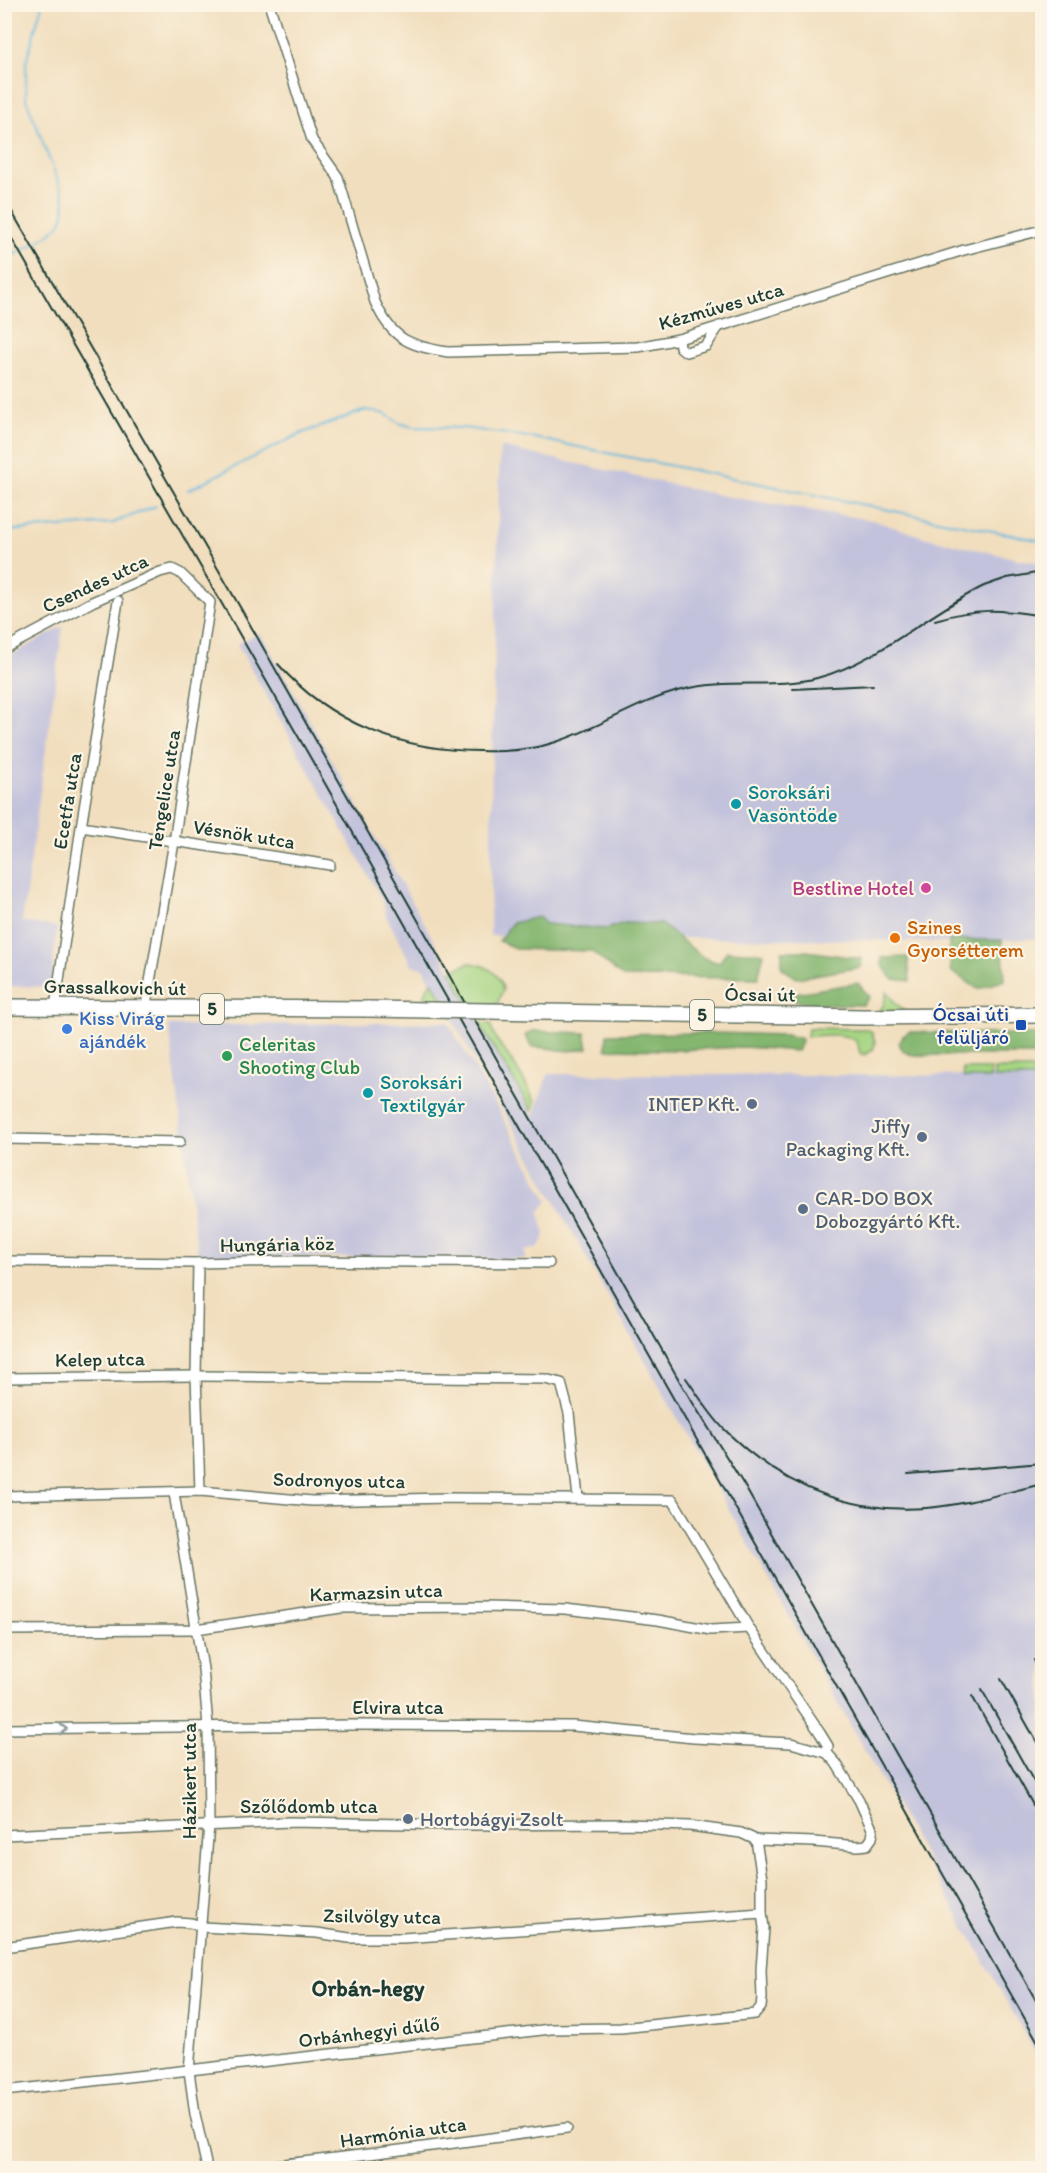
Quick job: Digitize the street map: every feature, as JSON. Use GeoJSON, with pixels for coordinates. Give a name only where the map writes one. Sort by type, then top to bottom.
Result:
{"type":"FeatureCollection","features":[{"type":"Feature","properties":{"kind":"main road","name":"Grassalkovich út"},"geometry":{"type":"LineString","coordinates":[[4,1007],[369,1009]]}},
{"type":"Feature","properties":{"kind":"main road","name":"Ócsai út"},"geometry":{"type":"LineString","coordinates":[[369,1009],[863,1017],[1042,1015]]}},
{"type":"Feature","properties":{"kind":"street","name":"Kézműves utca"},"geometry":{"type":"LineString","coordinates":[[271,10],[312,140],[338,177],[375,302],[384,322],[400,339],[423,348],[448,352],[638,347],[679,339],[964,250],[1042,230]]}},
{"type":"Feature","properties":{"kind":"street"},"geometry":{"type":"LineString","coordinates":[[679,339],[680,347],[686,352],[706,346],[719,326]]}},
{"type":"Feature","properties":{"kind":"street","name":"Csendes utca"},"geometry":{"type":"LineString","coordinates":[[4,649],[92,602],[160,572],[172,569],[180,573],[199,591]]}},
{"type":"Feature","properties":{"kind":"street","name":"Tengelice utca"},"geometry":{"type":"LineString","coordinates":[[147,999],[174,842],[210,602],[199,591]]}},
{"type":"Feature","properties":{"kind":"street","name":"Ecetfa utca"},"geometry":{"type":"LineString","coordinates":[[56,1008],[81,827],[118,601]]}},
{"type":"Feature","properties":{"kind":"street","name":"Vésnök utca"},"geometry":{"type":"LineString","coordinates":[[81,827],[330,865]]}},
{"type":"Feature","properties":{"kind":"street"},"geometry":{"type":"LineString","coordinates":[[4,1139],[180,1142]]}},
{"type":"Feature","properties":{"kind":"street","name":"Hungária köz"},"geometry":{"type":"LineString","coordinates":[[4,1261],[549,1263]]}},
{"type":"Feature","properties":{"kind":"street"},"geometry":{"type":"LineString","coordinates":[[198,1263],[196,1376],[200,1491]]}},
{"type":"Feature","properties":{"kind":"street","name":"Kelep utca"},"geometry":{"type":"LineString","coordinates":[[4,1378],[196,1376],[544,1379],[561,1383],[569,1413],[578,1498]]}},
{"type":"Feature","properties":{"kind":"street","name":"Sodronyos utca"},"geometry":{"type":"LineString","coordinates":[[4,1496],[200,1491],[312,1501],[578,1498],[673,1500],[749,1628]]}},
{"type":"Feature","properties":{"kind":"street","name":"Házikert utca"},"geometry":{"type":"LineString","coordinates":[[174,1493],[203,1669],[208,1726],[209,1825],[189,2071],[195,2114],[207,2169]]}},
{"type":"Feature","properties":{"kind":"street","name":"Karmazsin utca"},"geometry":{"type":"LineString","coordinates":[[4,1630],[196,1629],[341,1608],[460,1607],[565,1609],[658,1620],[711,1630],[749,1628]]}},
{"type":"Feature","properties":{"kind":"street"},"geometry":{"type":"LineString","coordinates":[[749,1628],[820,1733],[828,1746],[827,1753]]}},
{"type":"Feature","properties":{"kind":"street","name":"Elvira utca"},"geometry":{"type":"LineString","coordinates":[[4,1729],[208,1726],[573,1726],[694,1738],[791,1743],[827,1753]]}},
{"type":"Feature","properties":{"kind":"street","name":"Szőlődomb utca"},"geometry":{"type":"LineString","coordinates":[[4,1835],[289,1822],[467,1825],[625,1824],[690,1826],[741,1833],[756,1839],[867,1845],[873,1832],[851,1786],[837,1762],[827,1753]]}},
{"type":"Feature","properties":{"kind":"street"},"geometry":{"type":"LineString","coordinates":[[756,1839],[762,1879],[762,1913]]}},
{"type":"Feature","properties":{"kind":"street","name":"Zsilvölgy utca"},"geometry":{"type":"LineString","coordinates":[[4,1947],[177,1922],[202,1927],[317,1933],[350,1938],[403,1938],[762,1913]]}},
{"type":"Feature","properties":{"kind":"street","name":"Orbánhegyi dűlő"},"geometry":{"type":"LineString","coordinates":[[4,2091],[551,2029],[621,2028],[755,2014],[761,2007],[764,1928],[762,1913]]}},
{"type":"Feature","properties":{"kind":"street","name":"Harmónia utca"},"geometry":{"type":"LineString","coordinates":[[245,2169],[342,2159],[567,2128]]}},
{"type":"Feature","properties":{"kind":"shaded area"},"geometry":{"type":"Polygon","coordinates":[[[500,447],[724,496],[872,520],[927,538],[1042,563],[1042,938],[952,943],[876,940],[490,936],[500,447]]]}},
{"type":"Feature","properties":{"kind":"shaded area"},"geometry":{"type":"Polygon","coordinates":[[[63,626],[22,922],[57,927],[51,987],[5,986],[5,659],[63,626]]]}},
{"type":"Feature","properties":{"kind":"shaded area"},"geometry":{"type":"Polygon","coordinates":[[[260,633],[533,1116],[548,1074],[1042,1076],[1042,2064],[423,968],[412,965],[386,916],[383,901],[237,644],[260,633]]]}},
{"type":"Feature","properties":{"kind":"shaded area"},"geometry":{"type":"Polygon","coordinates":[[[448,1022],[548,1201],[539,1213],[545,1235],[538,1248],[525,1251],[526,1259],[198,1256],[169,1026],[448,1022]]]}},
{"type":"Feature","properties":{"kind":"green space"},"geometry":{"type":"Polygon","coordinates":[[[539,917],[545,924],[606,929],[624,923],[661,924],[704,958],[719,963],[727,951],[764,953],[758,978],[623,977],[591,951],[517,949],[499,941],[512,923],[539,917]]]}},
{"type":"Feature","properties":{"kind":"green space"},"geometry":{"type":"Polygon","coordinates":[[[949,940],[1002,940],[1005,980],[978,989],[951,971],[949,940]]]}},
{"type":"Feature","properties":{"kind":"green space"},"geometry":{"type":"Polygon","coordinates":[[[782,951],[807,951],[862,959],[861,967],[797,978],[782,968],[782,951]]]}},
{"type":"Feature","properties":{"kind":"green space"},"geometry":{"type":"Polygon","coordinates":[[[908,957],[910,981],[893,979],[882,965],[882,958],[908,957]]]}},
{"type":"Feature","properties":{"kind":"green space"},"geometry":{"type":"Polygon","coordinates":[[[469,963],[481,965],[496,974],[503,990],[497,1005],[469,1005],[451,971],[469,963]]]}},
{"type":"Feature","properties":{"kind":"green space"},"geometry":{"type":"Polygon","coordinates":[[[432,982],[447,1005],[427,1005],[425,993],[432,982]]]}},
{"type":"Feature","properties":{"kind":"green space"},"geometry":{"type":"Polygon","coordinates":[[[858,983],[869,997],[863,1005],[808,1004],[791,999],[789,994],[858,983]]]}},
{"type":"Feature","properties":{"kind":"green space"},"geometry":{"type":"Polygon","coordinates":[[[887,992],[896,1004],[905,1010],[879,1012],[887,992]]]}},
{"type":"Feature","properties":{"kind":"green space"},"geometry":{"type":"Polygon","coordinates":[[[479,1023],[491,1024],[495,1037],[516,1067],[535,1102],[532,1111],[479,1023]]]}},
{"type":"Feature","properties":{"kind":"green space"},"geometry":{"type":"Polygon","coordinates":[[[808,1028],[866,1029],[872,1032],[875,1043],[873,1050],[864,1055],[860,1053],[858,1044],[848,1037],[834,1035],[807,1037],[808,1028]]]}},
{"type":"Feature","properties":{"kind":"green space"},"geometry":{"type":"Polygon","coordinates":[[[532,1031],[585,1033],[588,1048],[565,1051],[532,1047],[525,1036],[532,1031]]]}},
{"type":"Feature","properties":{"kind":"green space"},"geometry":{"type":"Polygon","coordinates":[[[909,1032],[1042,1035],[1042,1055],[912,1055],[903,1051],[899,1043],[909,1032]]]}},
{"type":"Feature","properties":{"kind":"green space"},"geometry":{"type":"Polygon","coordinates":[[[607,1034],[787,1035],[802,1039],[797,1051],[744,1047],[678,1050],[606,1049],[607,1034]]]}},
{"type":"Feature","properties":{"kind":"green space"},"geometry":{"type":"Polygon","coordinates":[[[962,1069],[990,1069],[990,1078],[964,1078],[962,1069]]]}},
{"type":"Feature","properties":{"kind":"green space"},"geometry":{"type":"Polygon","coordinates":[[[994,1069],[1032,1069],[1038,1072],[1040,1078],[994,1078],[994,1069]]]}},
{"type":"Feature","properties":{"kind":"waterway"},"geometry":{"type":"LineString","coordinates":[[4,260],[51,233],[63,219],[65,204],[63,194],[26,99],[26,63],[42,4]]}},
{"type":"Feature","properties":{"kind":"waterway"},"geometry":{"type":"LineString","coordinates":[[188,490],[300,434],[366,410],[385,414],[399,423],[413,427],[464,428],[534,438],[1042,541]]}},
{"type":"Feature","properties":{"kind":"waterway"},"geometry":{"type":"LineString","coordinates":[[4,531],[113,523],[156,506]]}},
{"type":"Feature","properties":{"kind":"railway"},"geometry":{"type":"LineString","coordinates":[[4,198],[244,614],[683,1387],[744,1485],[1042,2011]]}},
{"type":"Feature","properties":{"kind":"railway"},"geometry":{"type":"LineString","coordinates":[[4,225],[310,757],[1042,2049]]}},
{"type":"Feature","properties":{"kind":"railway"},"geometry":{"type":"LineString","coordinates":[[278,664],[298,685],[320,702],[369,730],[423,746],[451,750],[518,750],[547,745],[572,736],[650,701],[682,690],[699,686],[784,683],[817,678],[839,671],[882,649],[984,586],[1007,578],[1042,572]]}},
{"type":"Feature","properties":{"kind":"railway"},"geometry":{"type":"LineString","coordinates":[[935,620],[963,613],[989,611],[1042,616]]}},
{"type":"Feature","properties":{"kind":"railway"},"geometry":{"type":"LineString","coordinates":[[793,689],[873,685]]}},
{"type":"Feature","properties":{"kind":"railway"},"geometry":{"type":"LineString","coordinates":[[686,1378],[724,1429],[746,1449],[768,1466],[792,1480],[816,1492],[842,1500],[897,1509],[926,1508],[970,1501],[1042,1484]]}},
{"type":"Feature","properties":{"kind":"railway"},"geometry":{"type":"LineString","coordinates":[[908,1474],[1042,1463]]}},
{"type":"Feature","properties":{"kind":"railway"},"geometry":{"type":"LineString","coordinates":[[1034,1660],[1042,1675]]}},
{"type":"Feature","properties":{"kind":"railway"},"geometry":{"type":"LineString","coordinates":[[1001,1679],[1042,1751]]}},
{"type":"Feature","properties":{"kind":"railway"},"geometry":{"type":"LineString","coordinates":[[982,1690],[1042,1796]]}},
{"type":"Feature","properties":{"kind":"railway"},"geometry":{"type":"LineString","coordinates":[[972,1696],[1042,1821]]}},
{"type":"Feature","properties":{"kind":"place","name":"Soroksári Vasöntöde"},"geometry":{"type":"Point","coordinates":[736,804]}},
{"type":"Feature","properties":{"kind":"place","name":"Bestline Hotel"},"geometry":{"type":"Point","coordinates":[926,888]}},
{"type":"Feature","properties":{"kind":"place","name":"Szines Gyorsétterem"},"geometry":{"type":"Point","coordinates":[895,938]}},
{"type":"Feature","properties":{"kind":"place","name":"Ócsai úti felüljáró"},"geometry":{"type":"Point","coordinates":[1021,1025]}},
{"type":"Feature","properties":{"kind":"place","name":"Kiss Virág ajándék"},"geometry":{"type":"Point","coordinates":[67,1029]}},
{"type":"Feature","properties":{"kind":"place","name":"Celeritas Shooting Club"},"geometry":{"type":"Point","coordinates":[227,1056]}},
{"type":"Feature","properties":{"kind":"place","name":"Soroksári Textilgyár"},"geometry":{"type":"Point","coordinates":[368,1093]}},
{"type":"Feature","properties":{"kind":"place","name":"INTEP Kft."},"geometry":{"type":"Point","coordinates":[752,1104]}},
{"type":"Feature","properties":{"kind":"place","name":"Jiffy Packaging Kft."},"geometry":{"type":"Point","coordinates":[922,1137]}},
{"type":"Feature","properties":{"kind":"place","name":"CAR-DO BOX Dobozgyártó Kft."},"geometry":{"type":"Point","coordinates":[803,1209]}},
{"type":"Feature","properties":{"kind":"place","name":"Hortobágyi Zsolt"},"geometry":{"type":"Point","coordinates":[408,1819]}},
{"type":"Feature","properties":{"kind":"district","name":"Orbán-hegy"},"geometry":{"type":"Point","coordinates":[368,1988]}}]}
